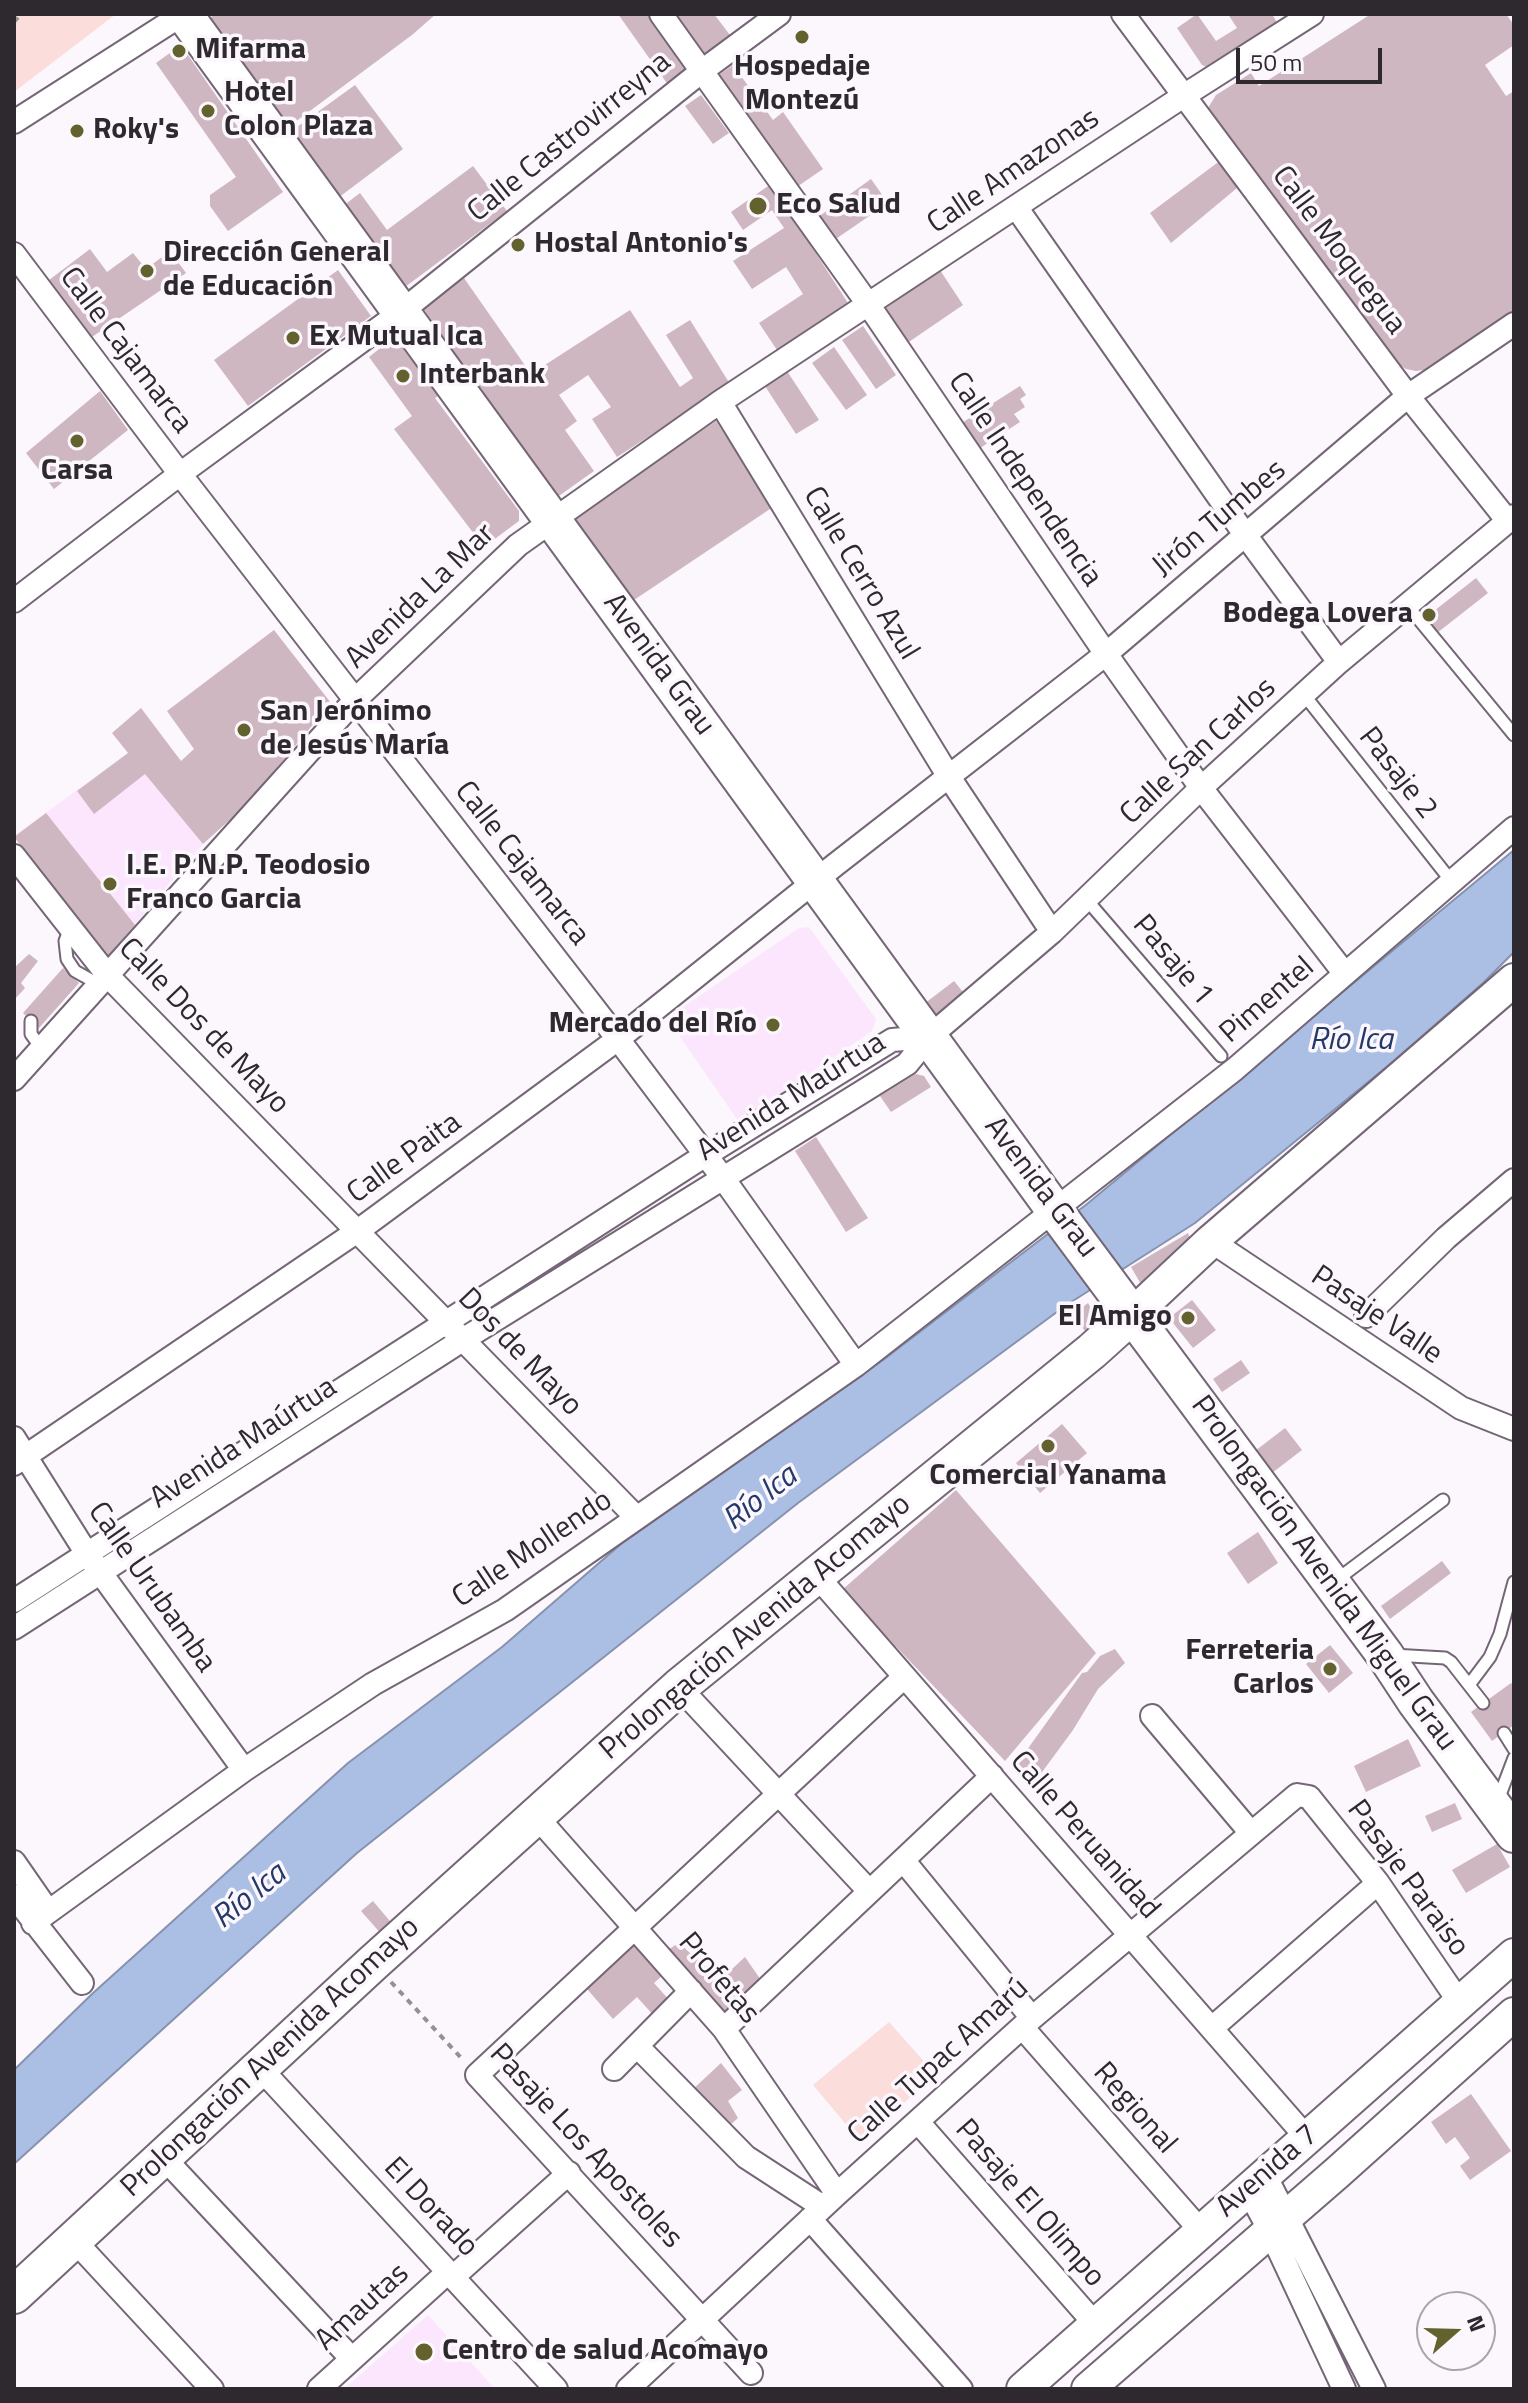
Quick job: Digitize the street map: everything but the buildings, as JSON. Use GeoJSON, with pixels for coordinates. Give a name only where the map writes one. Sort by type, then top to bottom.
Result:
{"type":"FeatureCollection","features":[{"type":"Feature","properties":{"kind":"main road","name":"Avenida Grau"},"geometry":{"type":"LineString","coordinates":[[184,14],[1124,1302]]}},
{"type":"Feature","properties":{"kind":"main road","name":"Prolongación Avenida Acomayo"},"geometry":{"type":"LineString","coordinates":[[14,2295],[373,1963],[679,1687],[1092,1351],[1124,1302]]}},
{"type":"Feature","properties":{"kind":"main road","name":"Prolongación Avenida Miguel Grau"},"geometry":{"type":"LineString","coordinates":[[1124,1302],[1505,1821]]}},
{"type":"Feature","properties":{"kind":"street"},"geometry":{"type":"LineString","coordinates":[[14,122],[184,14]]}},
{"type":"Feature","properties":{"kind":"street","name":"Calle Independencia"},"geometry":{"type":"LineString","coordinates":[[661,14],[868,304],[1201,788],[1345,974]]}},
{"type":"Feature","properties":{"kind":"street","name":"Calle Castrovirreyna"},"geometry":{"type":"LineString","coordinates":[[14,601],[180,474],[401,312],[702,71],[779,14]]}},
{"type":"Feature","properties":{"kind":"street","name":"Calle Moquegua"},"geometry":{"type":"LineString","coordinates":[[1123,14],[1408,396],[1511,518]]}},
{"type":"Feature","properties":{"kind":"street","name":"Calle Amazonas"},"geometry":{"type":"LineString","coordinates":[[552,519],[720,402],[1312,14]]}},
{"type":"Feature","properties":{"kind":"street"},"geometry":{"type":"LineString","coordinates":[[1016,207],[1246,536],[1339,662]]}},
{"type":"Feature","properties":{"kind":"street","name":"Calle Cajamarca"},"geometry":{"type":"LineString","coordinates":[[14,254],[180,474],[618,1039],[723,1178],[856,1365]]}},
{"type":"Feature","properties":{"kind":"street","name":"Jirón Tumbes"},"geometry":{"type":"LineString","coordinates":[[815,881],[1106,654],[1408,396],[1514,324]]}},
{"type":"Feature","properties":{"kind":"street","name":"Calle Cerro Azul"},"geometry":{"type":"LineString","coordinates":[[720,402],[949,777],[1052,932]]}},
{"type":"Feature","properties":{"kind":"street","name":"Calle San Carlos"},"geometry":{"type":"LineString","coordinates":[[929,1037],[1052,932],[1201,788],[1339,662],[1511,518]]}},
{"type":"Feature","properties":{"kind":"street","name":"Avenida La Mar"},"geometry":{"type":"LineString","coordinates":[[14,1079],[356,699],[518,545],[552,519]]}},
{"type":"Feature","properties":{"kind":"street","name":"Pimentel"},"geometry":{"type":"LineString","coordinates":[[1058,1215],[1235,1069],[1514,828]]}},
{"type":"Feature","properties":{"kind":"street","name":"Calle Dos de Mayo"},"geometry":{"type":"LineString","coordinates":[[14,856],[70,927],[104,981],[359,1230]]}},
{"type":"Feature","properties":{"kind":"street","name":"Calle Paita"},"geometry":{"type":"LineString","coordinates":[[18,1452],[359,1230],[618,1039],[815,881]]}},
{"type":"Feature","properties":{"kind":"street","name":"Prolongación Avenida Acomayo"},"geometry":{"type":"LineString","coordinates":[[1124,1302],[1211,1241],[1514,980]]}},
{"type":"Feature","properties":{"kind":"street","name":"Avenida Maúrtua"},"geometry":{"type":"LineString","coordinates":[[14,1601],[94,1562],[456,1331],[704,1156],[892,1040],[929,1037]]}},
{"type":"Feature","properties":{"kind":"street","name":"Avenida Maúrtua"},"geometry":{"type":"LineString","coordinates":[[456,1331],[723,1178],[907,1064],[929,1037]]}},
{"type":"Feature","properties":{"kind":"street"},"geometry":{"type":"LineString","coordinates":[[1366,1316],[1446,1238],[1514,1180]]}},
{"type":"Feature","properties":{"kind":"street","name":"Calle Mollendo"},"geometry":{"type":"LineString","coordinates":[[40,1917],[244,1770],[373,1684],[505,1610],[856,1365],[1058,1215]]}},
{"type":"Feature","properties":{"kind":"street","name":"Dos de Mayo"},"geometry":{"type":"LineString","coordinates":[[359,1230],[636,1517]]}},
{"type":"Feature","properties":{"kind":"street","name":"Pasaje Valle"},"geometry":{"type":"LineString","coordinates":[[1211,1241],[1461,1408],[1514,1429]]}},
{"type":"Feature","properties":{"kind":"street","name":"Calle Urubamba"},"geometry":{"type":"LineString","coordinates":[[18,1452],[244,1770]]}},
{"type":"Feature","properties":{"kind":"street","name":"Avenida Maúrtua"},"geometry":{"type":"LineString","coordinates":[[14,1628],[94,1562]]}},
{"type":"Feature","properties":{"kind":"street","name":"Calle Peruanidad"},"geometry":{"type":"LineString","coordinates":[[816,1575],[1307,2138]]}},
{"type":"Feature","properties":{"kind":"street"},"geometry":{"type":"LineString","coordinates":[[477,2075],[903,1678]]}},
{"type":"Feature","properties":{"kind":"street"},"geometry":{"type":"LineString","coordinates":[[679,1687],[869,1891]]}},
{"type":"Feature","properties":{"kind":"street"},"geometry":{"type":"LineString","coordinates":[[1152,1716],[1251,1833]]}},
{"type":"Feature","properties":{"kind":"street"},"geometry":{"type":"LineString","coordinates":[[724,2029],[992,1776]]}},
{"type":"Feature","properties":{"kind":"street","name":"Calle Tupac Amarú"},"geometry":{"type":"LineString","coordinates":[[628,2389],[1027,2022],[1297,1795],[1303,1794]]}},
{"type":"Feature","properties":{"kind":"street","name":"Pasaje Paraiso"},"geometry":{"type":"LineString","coordinates":[[1303,1794],[1309,1797],[1378,1883],[1460,2003]]}},
{"type":"Feature","properties":{"kind":"street","name":"Profetas"},"geometry":{"type":"LineString","coordinates":[[536,1816],[724,2029],[823,2207],[961,2389]]}},
{"type":"Feature","properties":{"kind":"street","name":"Regional"},"geometry":{"type":"LineString","coordinates":[[903,1860],[1027,2022],[1201,2231]]}},
{"type":"Feature","properties":{"kind":"street"},"geometry":{"type":"LineString","coordinates":[[14,1862],[40,1917],[82,1983]]}},
{"type":"Feature","properties":{"kind":"street"},"geometry":{"type":"LineString","coordinates":[[1212,2028],[1378,1883]]}},
{"type":"Feature","properties":{"kind":"street"},"geometry":{"type":"LineString","coordinates":[[14,1896],[40,1917]]}},
{"type":"Feature","properties":{"kind":"street","name":"Avenida 7"},"geometry":{"type":"LineString","coordinates":[[1023,2389],[1514,1955]]}},
{"type":"Feature","properties":{"kind":"street"},"geometry":{"type":"LineString","coordinates":[[614,2069],[691,1991]]}},
{"type":"Feature","properties":{"kind":"street","name":"Avenida 7"},"geometry":{"type":"LineString","coordinates":[[1088,2389],[1514,2014]]}},
{"type":"Feature","properties":{"kind":"street"},"geometry":{"type":"LineString","coordinates":[[637,2046],[746,2157],[823,2207]]}},
{"type":"Feature","properties":{"kind":"street","name":"El Dorado"},"geometry":{"type":"LineString","coordinates":[[260,2068],[556,2389]]}},
{"type":"Feature","properties":{"kind":"street","name":"Pasaje Los Apostoles"},"geometry":{"type":"LineString","coordinates":[[477,2075],[751,2373]]}},
{"type":"Feature","properties":{"kind":"street","name":"Pasaje El Olimpo"},"geometry":{"type":"LineString","coordinates":[[918,2122],[1096,2325]]}},
{"type":"Feature","properties":{"kind":"street"},"geometry":{"type":"LineString","coordinates":[[163,2157],[352,2359]]}},
{"type":"Feature","properties":{"kind":"street","name":"Amautas"},"geometry":{"type":"LineString","coordinates":[[319,2389],[569,2173]]}},
{"type":"Feature","properties":{"kind":"street"},"geometry":{"type":"LineString","coordinates":[[1256,2183],[1374,2389]]}},
{"type":"Feature","properties":{"kind":"street"},"geometry":{"type":"LineString","coordinates":[[1278,2223],[1344,2389]]}},
{"type":"Feature","properties":{"kind":"street"},"geometry":{"type":"LineString","coordinates":[[73,2239],[212,2389]]}},
{"type":"Feature","properties":{"kind":"lane"},"geometry":{"type":"LineString","coordinates":[[1407,605],[1514,735]]}},
{"type":"Feature","properties":{"kind":"lane","name":"Pasaje 2"},"geometry":{"type":"LineString","coordinates":[[1305,696],[1452,882]]}},
{"type":"Feature","properties":{"kind":"lane","name":"Pasaje 1"},"geometry":{"type":"LineString","coordinates":[[1086,899],[1221,1056]]}},
{"type":"Feature","properties":{"kind":"lane"},"geometry":{"type":"LineString","coordinates":[[70,927],[65,954],[73,973],[104,981]]}},
{"type":"Feature","properties":{"kind":"lane"},"geometry":{"type":"LineString","coordinates":[[31,1021],[31,1034],[42,1049]]}},
{"type":"Feature","properties":{"kind":"lane"},"geometry":{"type":"LineString","coordinates":[[1331,1584],[1443,1500]]}},
{"type":"Feature","properties":{"kind":"lane"},"geometry":{"type":"LineString","coordinates":[[1469,1685],[1490,1657],[1500,1634],[1514,1582]]}},
{"type":"Feature","properties":{"kind":"lane"},"geometry":{"type":"LineString","coordinates":[[1385,1655],[1445,1658],[1483,1703]]}},
{"type":"Feature","properties":{"kind":"lane"},"geometry":{"type":"LineString","coordinates":[[1504,1733],[1514,1749]]}},
{"type":"Feature","properties":{"kind":"lane"},"geometry":{"type":"LineString","coordinates":[[1505,1821],[1514,1758]]}},
{"type":"Feature","properties":{"kind":"path"},"geometry":{"type":"LineString","coordinates":[[14,22],[21,14]]}},
{"type":"Feature","properties":{"kind":"path","name":"Pasaje Los Apostoles"},"geometry":{"type":"LineString","coordinates":[[373,1963],[477,2075]]}},
{"type":"Feature","properties":{"kind":"shaded area"},"geometry":{"type":"Polygon","coordinates":[[[14,14],[116,14],[14,92],[14,14]]]}},
{"type":"Feature","properties":{"kind":"shaded area","name":"I.E. P.N.P. Teodosio Franco Garcia"},"geometry":{"type":"Polygon","coordinates":[[[128,753],[203,844],[108,956],[14,836],[128,753]]]}},
{"type":"Feature","properties":{"kind":"shaded area","name":"Mercado del Río"},"geometry":{"type":"Polygon","coordinates":[[[809,927],[876,1019],[872,1031],[739,1122],[667,1018],[799,928],[809,927]]]}},
{"type":"Feature","properties":{"kind":"shaded area"},"geometry":{"type":"Polygon","coordinates":[[[889,2022],[936,2075],[860,2141],[813,2085],[889,2022]]]}},
{"type":"Feature","properties":{"kind":"shaded area","name":"Centro de salud Acomayo"},"geometry":{"type":"Polygon","coordinates":[[[428,2315],[495,2389],[344,2389],[428,2315]]]}},
{"type":"Feature","properties":{"kind":"water","name":"Río Ica"},"geometry":{"type":"Polygon","coordinates":[[[1514,850],[1514,952],[1483,983],[1389,1065],[1195,1223],[1065,1306],[798,1503],[357,1853],[14,2164],[14,2070],[92,1994],[348,1763],[502,1647],[621,1544],[883,1360],[1087,1204],[1514,850]]]}},
{"type":"Feature","properties":{"kind":"place","name":"Hospedaje Montezú"},"geometry":{"type":"Point","coordinates":[802,37]}},
{"type":"Feature","properties":{"kind":"place","name":"Mifarma"},"geometry":{"type":"Point","coordinates":[179,51]}},
{"type":"Feature","properties":{"kind":"place","name":"Hotel Colon Plaza"},"geometry":{"type":"Point","coordinates":[208,111]}},
{"type":"Feature","properties":{"kind":"place","name":"Roky's"},"geometry":{"type":"Point","coordinates":[77,131]}},
{"type":"Feature","properties":{"kind":"place","name":"Eco Salud"},"geometry":{"type":"Point","coordinates":[758,206]}},
{"type":"Feature","properties":{"kind":"place","name":"Hostal Antonio's"},"geometry":{"type":"Point","coordinates":[518,245]}},
{"type":"Feature","properties":{"kind":"place","name":"Dirección General de Educación"},"geometry":{"type":"Point","coordinates":[147,271]}},
{"type":"Feature","properties":{"kind":"place","name":"Ex Mutual Ica"},"geometry":{"type":"Point","coordinates":[293,338]}},
{"type":"Feature","properties":{"kind":"place","name":"Interbank"},"geometry":{"type":"Point","coordinates":[403,376]}},
{"type":"Feature","properties":{"kind":"place","name":"Carsa"},"geometry":{"type":"Point","coordinates":[77,441]}},
{"type":"Feature","properties":{"kind":"place","name":"Bodega Lovera"},"geometry":{"type":"Point","coordinates":[1429,615]}},
{"type":"Feature","properties":{"kind":"place","name":"San Jerónimo de Jesús María"},"geometry":{"type":"Point","coordinates":[244,730]}},
{"type":"Feature","properties":{"kind":"place","name":"I.E. P.N.P. Teodosio Franco Garcia"},"geometry":{"type":"Point","coordinates":[110,884]}},
{"type":"Feature","properties":{"kind":"place","name":"Mercado del Río"},"geometry":{"type":"Point","coordinates":[773,1025]}},
{"type":"Feature","properties":{"kind":"place","name":"El Amigo"},"geometry":{"type":"Point","coordinates":[1188,1318]}},
{"type":"Feature","properties":{"kind":"place","name":"Comercial Yanama"},"geometry":{"type":"Point","coordinates":[1048,1446]}},
{"type":"Feature","properties":{"kind":"place","name":"Ferreteria Carlos"},"geometry":{"type":"Point","coordinates":[1330,1669]}},
{"type":"Feature","properties":{"kind":"place","name":"Centro de salud Acomayo"},"geometry":{"type":"Point","coordinates":[424,2352]}}]}
